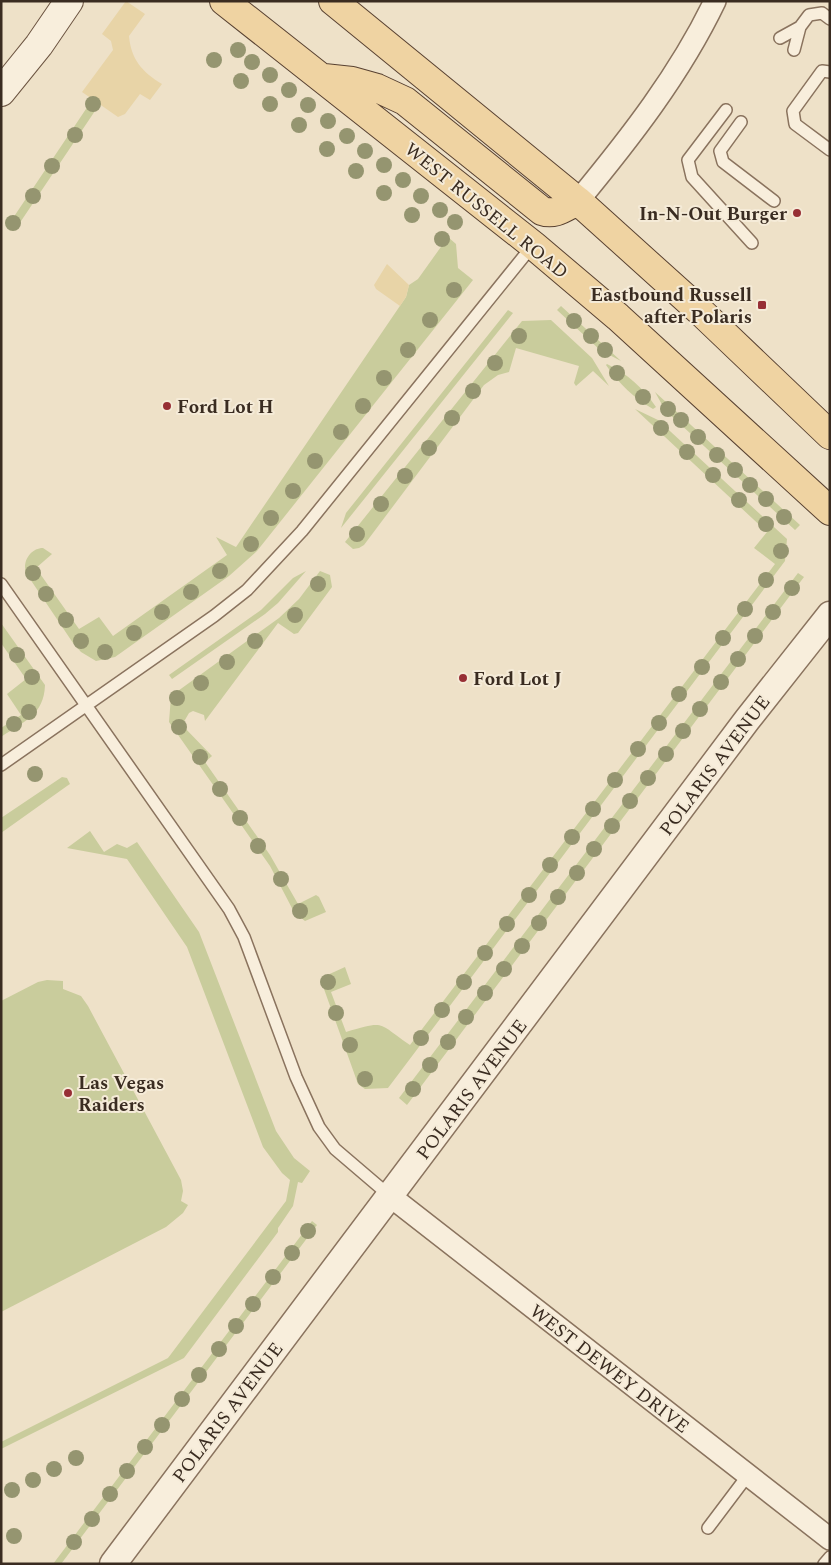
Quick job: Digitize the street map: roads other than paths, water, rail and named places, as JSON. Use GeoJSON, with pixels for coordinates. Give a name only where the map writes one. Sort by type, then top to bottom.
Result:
{"type":"FeatureCollection","features":[{"type":"Feature","properties":{"kind":"main road"},"geometry":{"type":"LineString","coordinates":[[1,92],[39,44],[69,1]]}},
{"type":"Feature","properties":{"kind":"main road","name":"WEST RUSSELL ROAD"},"geometry":{"type":"LineString","coordinates":[[224,1],[532,244],[618,317],[830,511]]}},
{"type":"Feature","properties":{"kind":"main road"},"geometry":{"type":"LineString","coordinates":[[333,1],[578,201],[700,311],[830,435]]}},
{"type":"Feature","properties":{"kind":"main road"},"geometry":{"type":"LineString","coordinates":[[322,78],[368,86],[405,101],[542,211],[558,212],[578,201]]}},
{"type":"Feature","properties":{"kind":"street"},"geometry":{"type":"LineString","coordinates":[[578,201],[671,79],[697,38],[715,1]]}},
{"type":"Feature","properties":{"kind":"street","name":"POLARIS AVENUE"},"geometry":{"type":"LineString","coordinates":[[120,1559],[747,720],[830,615]]}},
{"type":"Feature","properties":{"kind":"street","name":"WEST DEWEY DRIVE"},"geometry":{"type":"LineString","coordinates":[[390,1196],[830,1539]]}},
{"type":"Feature","properties":{"kind":"lane"},"geometry":{"type":"LineString","coordinates":[[780,38],[800,26],[809,15],[822,13],[830,19]]}},
{"type":"Feature","properties":{"kind":"lane"},"geometry":{"type":"LineString","coordinates":[[794,50],[800,26]]}},
{"type":"Feature","properties":{"kind":"lane"},"geometry":{"type":"LineString","coordinates":[[830,72],[822,71],[793,111],[795,124],[830,150]]}},
{"type":"Feature","properties":{"kind":"lane"},"geometry":{"type":"LineString","coordinates":[[726,110],[688,160],[692,177],[752,243]]}},
{"type":"Feature","properties":{"kind":"lane"},"geometry":{"type":"LineString","coordinates":[[741,122],[720,151],[722,162],[774,200]]}},
{"type":"Feature","properties":{"kind":"lane"},"geometry":{"type":"LineString","coordinates":[[1,765],[214,616],[247,590],[308,523],[532,244]]}},
{"type":"Feature","properties":{"kind":"lane"},"geometry":{"type":"LineString","coordinates":[[1,584],[229,909],[244,937],[296,1077],[319,1127],[336,1149],[390,1196]]}},
{"type":"Feature","properties":{"kind":"lane"},"geometry":{"type":"LineString","coordinates":[[708,1528],[748,1475]]}},
{"type":"Feature","properties":{"kind":"lane"},"geometry":{"type":"LineString","coordinates":[[824,1564],[830,1557]]}},
{"type":"Feature","properties":{"kind":"place","name":"In-N-Out Burger"},"geometry":{"type":"Point","coordinates":[797,213]}},
{"type":"Feature","properties":{"kind":"place","name":"Eastbound Russell after Polaris"},"geometry":{"type":"Point","coordinates":[762,305]}},
{"type":"Feature","properties":{"kind":"place","name":"Ford Lot H"},"geometry":{"type":"Point","coordinates":[167,406]}},
{"type":"Feature","properties":{"kind":"place","name":"Ford Lot J"},"geometry":{"type":"Point","coordinates":[463,678]}},
{"type":"Feature","properties":{"kind":"place","name":"Las Vegas Raiders"},"geometry":{"type":"Point","coordinates":[68,1093]}}]}
